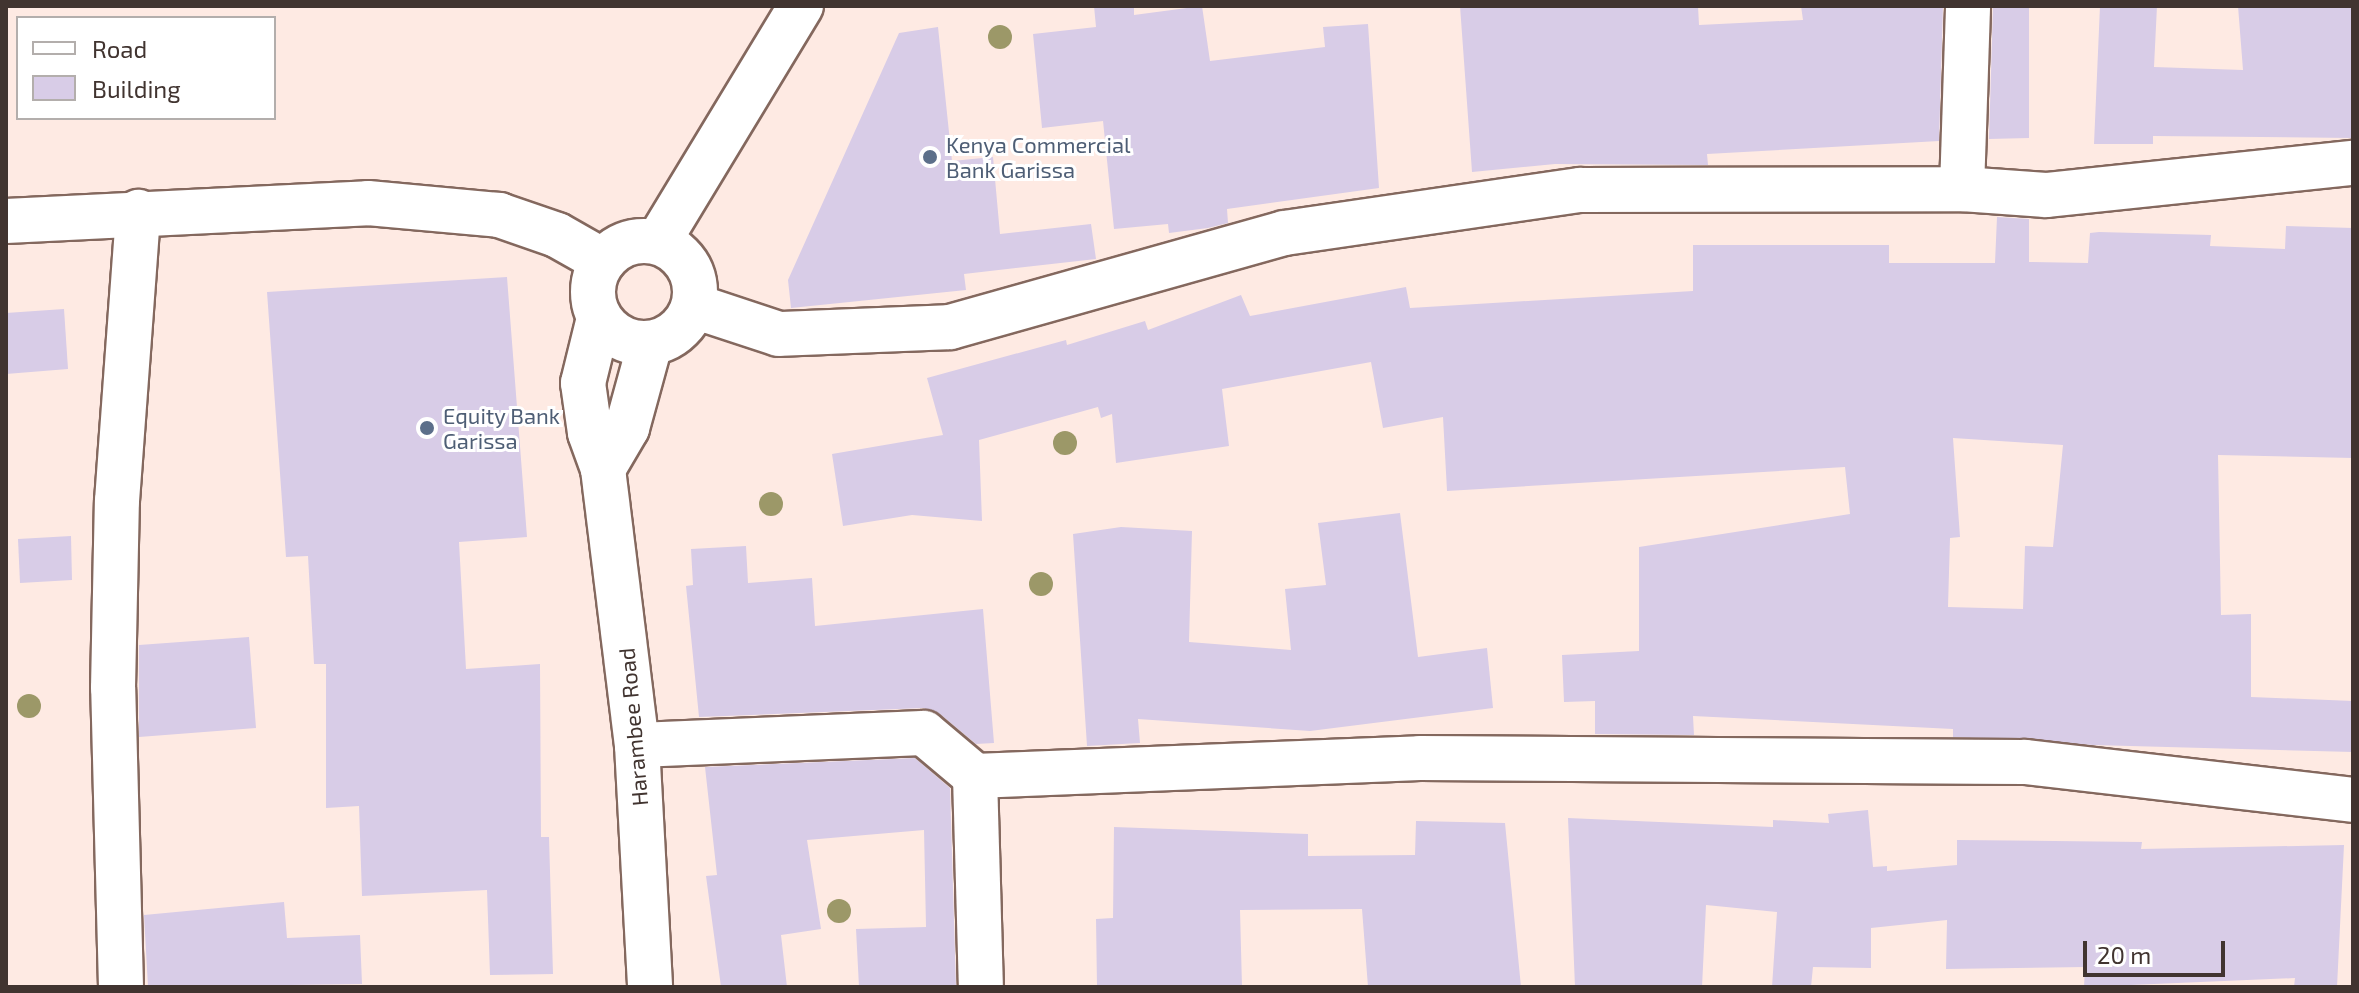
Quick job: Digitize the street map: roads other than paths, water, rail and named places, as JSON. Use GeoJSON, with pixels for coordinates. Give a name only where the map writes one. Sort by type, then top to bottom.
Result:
{"type":"FeatureCollection","features":[{"type":"Feature","properties":{"kind":"street"},"geometry":{"type":"LineString","coordinates":[[658,242],[801,6]]}},
{"type":"Feature","properties":{"kind":"street"},"geometry":{"type":"LineString","coordinates":[[1962,189],[1968,6]]}},
{"type":"Feature","properties":{"kind":"street"},"geometry":{"type":"LineString","coordinates":[[694,306],[779,334],[950,327],[1284,233],[1580,190],[1962,189],[2046,195],[2353,163]]}},
{"type":"Feature","properties":{"kind":"street"},"geometry":{"type":"LineString","coordinates":[[6,221],[138,212],[368,203],[499,215],[603,261]]}},
{"type":"Feature","properties":{"kind":"street"},"geometry":{"type":"LineString","coordinates":[[121,987],[114,610],[138,212]]}},
{"type":"Feature","properties":{"kind":"street"},"geometry":{"type":"LineString","coordinates":[[658,242],[689,266],[694,306],[678,331],[650,344],[621,338],[599,318],[593,289],[603,261],[618,247],[658,242]]}},
{"type":"Feature","properties":{"kind":"street","name":"Harambee Road"},"geometry":{"type":"LineString","coordinates":[[599,318],[583,383],[590,433],[603,469],[637,745],[650,987]]}},
{"type":"Feature","properties":{"kind":"street"},"geometry":{"type":"LineString","coordinates":[[603,469],[627,428],[650,344]]}},
{"type":"Feature","properties":{"kind":"street"},"geometry":{"type":"LineString","coordinates":[[637,745],[924,733],[975,776],[1420,758],[2025,762],[2353,800]]}},
{"type":"Feature","properties":{"kind":"street"},"geometry":{"type":"LineString","coordinates":[[975,776],[981,987]]}},
{"type":"Feature","properties":{"kind":"place","name":"Kenya Commercial Bank Garissa"},"geometry":{"type":"Point","coordinates":[930,157]}},
{"type":"Feature","properties":{"kind":"place","name":"Equity Bank Garissa"},"geometry":{"type":"Point","coordinates":[427,428]}}]}
